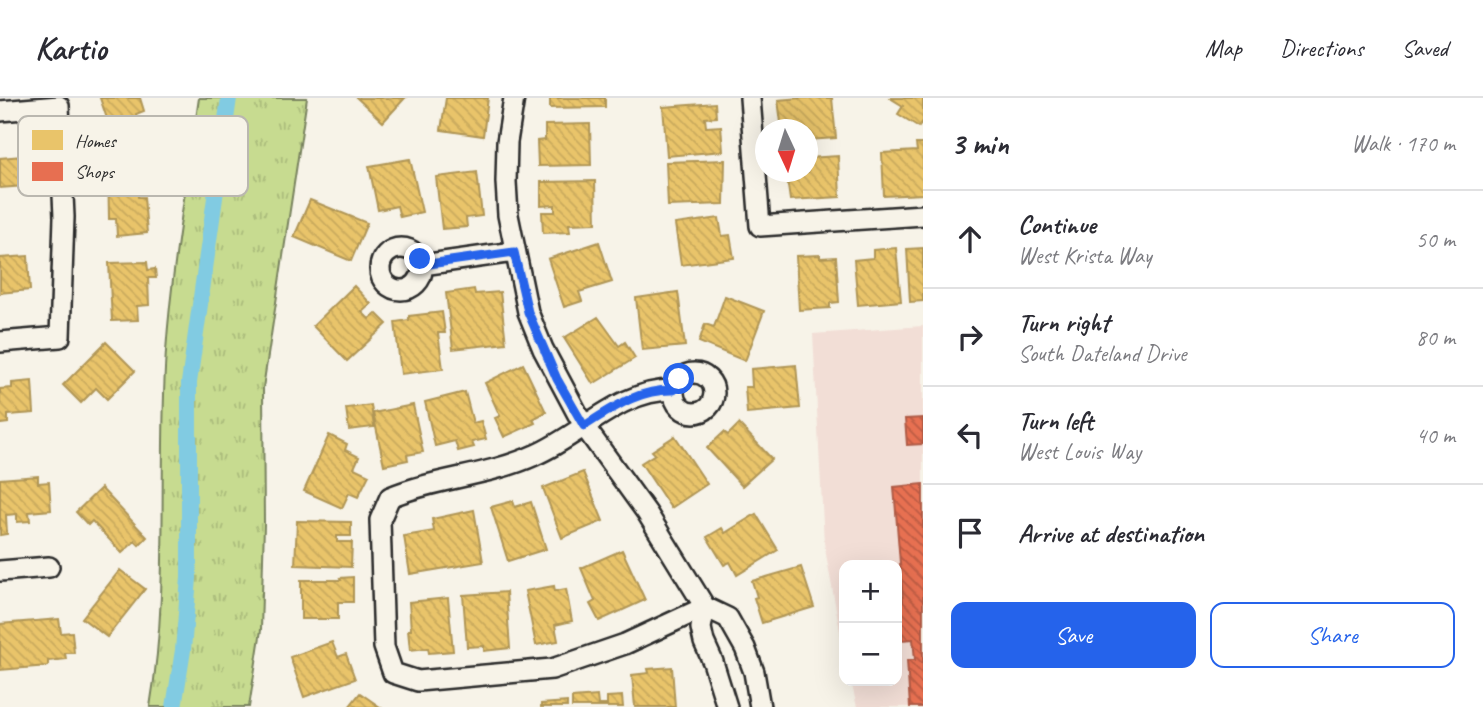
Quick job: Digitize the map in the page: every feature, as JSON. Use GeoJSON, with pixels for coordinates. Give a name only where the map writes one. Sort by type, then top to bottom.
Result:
{"type":"FeatureCollection","features":[{"type":"Feature","properties":{"kind":"street"},"geometry":{"type":"LineString","coordinates":[[514,98],[507,142],[506,182],[514,252],[528,312],[538,337],[557,379],[584,426],[647,513],[705,607],[728,618],[745,648],[754,673],[760,707]]}},
{"type":"Feature","properties":{"kind":"street"},"geometry":{"type":"LineString","coordinates":[[750,98],[761,226],[923,215]]}},
{"type":"Feature","properties":{"kind":"street"},"geometry":{"type":"LineString","coordinates":[[0,111],[59,106],[59,116]]}},
{"type":"Feature","properties":{"kind":"street"},"geometry":{"type":"LineString","coordinates":[[0,342],[60,337],[63,196]]}},
{"type":"Feature","properties":{"kind":"street"},"geometry":{"type":"LineString","coordinates":[[422,265],[514,252]]}},
{"type":"Feature","properties":{"kind":"street"},"geometry":{"type":"LineString","coordinates":[[674,390],[655,390],[630,398],[536,455],[471,477],[409,489],[390,497],[380,520],[384,647],[393,673],[418,681],[552,669],[625,644],[705,607]]}},
{"type":"Feature","properties":{"kind":"street"},"geometry":{"type":"LineString","coordinates":[[0,570],[49,567]]}},
{"type":"Feature","properties":{"kind":"street"},"geometry":{"type":"LineString","coordinates":[[705,607],[701,628],[704,642],[727,707]]}},
{"type":"Feature","properties":{"kind":"shaded area"},"geometry":{"type":"Polygon","coordinates":[[[923,326],[923,707],[857,707],[852,686],[902,686],[902,560],[839,560],[839,626],[824,543],[813,334],[923,326]]]}},
{"type":"Feature","properties":{"kind":"green space"},"geometry":{"type":"Polygon","coordinates":[[[199,98],[307,98],[263,388],[264,524],[261,630],[249,707],[150,707],[162,574],[166,351],[185,196],[248,196],[248,116],[196,116],[199,98]]]}},
{"type":"Feature","properties":{"kind":"building: Homes"},"geometry":{"type":"Polygon","coordinates":[[[100,98],[140,98],[144,111],[137,116],[106,116],[100,98]]]}},
{"type":"Feature","properties":{"kind":"building: Homes"},"geometry":{"type":"Polygon","coordinates":[[[357,98],[405,98],[383,122],[357,98]]]}},
{"type":"Feature","properties":{"kind":"building: Homes"},"geometry":{"type":"Polygon","coordinates":[[[446,98],[488,98],[483,136],[441,130],[446,98]]]}},
{"type":"Feature","properties":{"kind":"building: Homes"},"geometry":{"type":"Polygon","coordinates":[[[550,98],[605,98],[605,107],[550,108],[550,98]]]}},
{"type":"Feature","properties":{"kind":"building: Homes"},"geometry":{"type":"Polygon","coordinates":[[[832,98],[836,138],[818,139],[818,119],[781,119],[778,100],[832,98]]]}},
{"type":"Feature","properties":{"kind":"building: Homes"},"geometry":{"type":"Polygon","coordinates":[[[890,98],[923,98],[923,121],[919,127],[898,114],[903,106],[890,98]]]}},
{"type":"Feature","properties":{"kind":"building: Homes"},"geometry":{"type":"Polygon","coordinates":[[[715,103],[716,117],[705,118],[706,127],[721,126],[723,151],[667,156],[663,107],[715,103]]]}},
{"type":"Feature","properties":{"kind":"building: Homes"},"geometry":{"type":"Polygon","coordinates":[[[590,124],[591,165],[538,166],[537,141],[545,140],[545,125],[590,124]]]}},
{"type":"Feature","properties":{"kind":"building: Homes"},"geometry":{"type":"Polygon","coordinates":[[[916,144],[923,144],[923,194],[884,196],[882,153],[917,151],[916,144]]]}},
{"type":"Feature","properties":{"kind":"building: Homes"},"geometry":{"type":"Polygon","coordinates":[[[18,156],[18,187],[0,188],[0,158],[18,156]]]}},
{"type":"Feature","properties":{"kind":"building: Homes"},"geometry":{"type":"Polygon","coordinates":[[[838,156],[840,197],[790,200],[787,182],[818,182],[818,157],[838,156]]]}},
{"type":"Feature","properties":{"kind":"building: Homes"},"geometry":{"type":"Polygon","coordinates":[[[410,159],[422,212],[400,217],[397,206],[378,210],[369,166],[410,159]]]}},
{"type":"Feature","properties":{"kind":"building: Homes"},"geometry":{"type":"Polygon","coordinates":[[[725,160],[724,204],[668,206],[666,162],[725,160]]]}},
{"type":"Feature","properties":{"kind":"building: Homes"},"geometry":{"type":"Polygon","coordinates":[[[477,172],[482,216],[466,218],[467,227],[442,229],[436,177],[477,172]]]}},
{"type":"Feature","properties":{"kind":"building: Homes"},"geometry":{"type":"Polygon","coordinates":[[[595,181],[596,223],[569,224],[570,232],[543,233],[542,212],[555,212],[555,205],[541,206],[541,182],[595,181]]]}},
{"type":"Feature","properties":{"kind":"building: Homes"},"geometry":{"type":"Polygon","coordinates":[[[109,196],[144,197],[147,233],[117,236],[116,219],[109,219],[109,196]]]}},
{"type":"Feature","properties":{"kind":"building: Homes"},"geometry":{"type":"Polygon","coordinates":[[[310,200],[367,223],[351,261],[294,237],[310,200]]]}},
{"type":"Feature","properties":{"kind":"building: Homes"},"geometry":{"type":"Polygon","coordinates":[[[719,218],[722,236],[730,235],[734,258],[681,265],[675,224],[719,218]]]}},
{"type":"Feature","properties":{"kind":"building: Homes"},"geometry":{"type":"Polygon","coordinates":[[[599,242],[612,282],[579,292],[582,301],[564,307],[548,259],[599,242]]]}},
{"type":"Feature","properties":{"kind":"building: Homes"},"geometry":{"type":"Polygon","coordinates":[[[896,248],[901,301],[858,305],[854,260],[873,258],[873,250],[896,248]]]}},
{"type":"Feature","properties":{"kind":"building: Homes"},"geometry":{"type":"Polygon","coordinates":[[[923,248],[923,301],[910,302],[907,249],[923,248]]]}},
{"type":"Feature","properties":{"kind":"building: Homes"},"geometry":{"type":"Polygon","coordinates":[[[820,255],[820,258],[836,257],[839,302],[830,303],[830,308],[799,310],[796,256],[820,255]]]}},
{"type":"Feature","properties":{"kind":"building: Homes"},"geometry":{"type":"Polygon","coordinates":[[[28,256],[30,290],[0,293],[0,258],[28,256]]]}},
{"type":"Feature","properties":{"kind":"building: Homes"},"geometry":{"type":"Polygon","coordinates":[[[147,262],[148,270],[155,269],[156,278],[148,278],[149,305],[137,306],[138,320],[112,321],[109,263],[147,262]]]}},
{"type":"Feature","properties":{"kind":"building: Homes"},"geometry":{"type":"Polygon","coordinates":[[[354,286],[371,304],[362,312],[369,319],[376,313],[387,324],[347,361],[313,326],[354,286]]]}},
{"type":"Feature","properties":{"kind":"building: Homes"},"geometry":{"type":"Polygon","coordinates":[[[474,289],[475,294],[500,292],[506,343],[453,349],[446,293],[474,289]]]}},
{"type":"Feature","properties":{"kind":"building: Homes"},"geometry":{"type":"Polygon","coordinates":[[[678,292],[685,346],[642,350],[636,298],[678,292]]]}},
{"type":"Feature","properties":{"kind":"building: Homes"},"geometry":{"type":"Polygon","coordinates":[[[725,296],[764,311],[745,361],[699,342],[705,324],[714,327],[725,296]]]}},
{"type":"Feature","properties":{"kind":"building: Homes"},"geometry":{"type":"Polygon","coordinates":[[[442,312],[445,333],[438,333],[443,369],[401,374],[395,322],[409,320],[409,316],[442,312]]]}},
{"type":"Feature","properties":{"kind":"building: Homes"},"geometry":{"type":"Polygon","coordinates":[[[598,317],[619,346],[625,342],[635,358],[593,384],[564,338],[598,317]]]}},
{"type":"Feature","properties":{"kind":"building: Homes"},"geometry":{"type":"Polygon","coordinates":[[[106,342],[135,371],[107,399],[96,388],[81,403],[63,385],[106,342]]]}},
{"type":"Feature","properties":{"kind":"building: Homes"},"geometry":{"type":"Polygon","coordinates":[[[523,364],[546,412],[533,419],[535,423],[504,437],[495,418],[500,416],[485,383],[523,364]]]}},
{"type":"Feature","properties":{"kind":"building: Homes"},"geometry":{"type":"Polygon","coordinates":[[[796,365],[800,408],[747,413],[745,387],[752,387],[751,369],[796,365]]]}},
{"type":"Feature","properties":{"kind":"building: Homes"},"geometry":{"type":"Polygon","coordinates":[[[32,381],[34,413],[8,415],[8,423],[0,424],[0,389],[12,388],[12,383],[32,381]]]}},
{"type":"Feature","properties":{"kind":"building: Homes"},"geometry":{"type":"Polygon","coordinates":[[[465,392],[473,423],[481,421],[486,439],[472,442],[474,447],[458,451],[455,441],[435,446],[425,402],[465,392]]]}},
{"type":"Feature","properties":{"kind":"building: Homes"},"geometry":{"type":"Polygon","coordinates":[[[371,405],[374,427],[349,430],[346,408],[371,405]]]}},
{"type":"Feature","properties":{"kind":"building: Homes"},"geometry":{"type":"Polygon","coordinates":[[[413,405],[423,452],[407,455],[408,460],[384,465],[373,413],[413,405]]]}},
{"type":"Feature","properties":{"kind":"building: Homes"},"geometry":{"type":"Polygon","coordinates":[[[739,424],[772,459],[742,486],[707,448],[724,432],[728,435],[739,424]]]}},
{"type":"Feature","properties":{"kind":"building: Homes"},"geometry":{"type":"Polygon","coordinates":[[[329,435],[347,444],[345,450],[359,457],[354,468],[369,475],[358,497],[349,493],[342,508],[304,491],[329,435]]]}},
{"type":"Feature","properties":{"kind":"building: Homes"},"geometry":{"type":"Polygon","coordinates":[[[675,436],[707,484],[671,508],[641,463],[655,454],[652,451],[675,436]]]}},
{"type":"Feature","properties":{"kind":"building: Homes"},"geometry":{"type":"Polygon","coordinates":[[[583,472],[603,521],[562,538],[543,488],[583,472]]]}},
{"type":"Feature","properties":{"kind":"building: Homes"},"geometry":{"type":"Polygon","coordinates":[[[38,476],[38,483],[49,482],[51,510],[29,512],[30,521],[17,522],[17,514],[6,515],[7,534],[0,535],[0,479],[38,476]]]}},
{"type":"Feature","properties":{"kind":"building: Homes"},"geometry":{"type":"Polygon","coordinates":[[[101,488],[147,537],[139,545],[135,541],[122,553],[92,521],[88,525],[76,512],[101,488]]]}},
{"type":"Feature","properties":{"kind":"building: Homes"},"geometry":{"type":"Polygon","coordinates":[[[513,501],[515,507],[531,502],[546,549],[508,561],[491,507],[513,501]]]}},
{"type":"Feature","properties":{"kind":"building: Homes"},"geometry":{"type":"Polygon","coordinates":[[[474,510],[483,562],[410,574],[404,536],[434,531],[432,519],[474,510]]]}},
{"type":"Feature","properties":{"kind":"building: Homes"},"geometry":{"type":"Polygon","coordinates":[[[756,514],[778,550],[737,575],[730,562],[724,565],[707,537],[722,528],[725,533],[756,514]]]}},
{"type":"Feature","properties":{"kind":"building: Homes"},"geometry":{"type":"Polygon","coordinates":[[[297,521],[351,522],[351,536],[337,536],[337,542],[352,542],[351,567],[295,565],[297,521]]]}},
{"type":"Feature","properties":{"kind":"building: Homes"},"geometry":{"type":"Polygon","coordinates":[[[622,550],[645,600],[599,621],[590,604],[595,601],[581,568],[622,550]]]}},
{"type":"Feature","properties":{"kind":"building: Homes"},"geometry":{"type":"Polygon","coordinates":[[[801,567],[814,607],[762,623],[752,581],[801,567]]]}},
{"type":"Feature","properties":{"kind":"building: Homes"},"geometry":{"type":"Polygon","coordinates":[[[120,570],[145,589],[107,637],[82,618],[120,570]]]}},
{"type":"Feature","properties":{"kind":"building: Homes"},"geometry":{"type":"Polygon","coordinates":[[[353,577],[353,602],[338,602],[338,619],[301,619],[301,580],[341,580],[340,578],[353,577]]]}},
{"type":"Feature","properties":{"kind":"building: Homes"},"geometry":{"type":"Polygon","coordinates":[[[554,586],[555,591],[566,589],[572,621],[555,625],[558,641],[536,645],[525,591],[554,586]]]}},
{"type":"Feature","properties":{"kind":"building: Homes"},"geometry":{"type":"Polygon","coordinates":[[[506,592],[510,648],[484,651],[484,646],[467,647],[463,595],[506,592]]]}},
{"type":"Feature","properties":{"kind":"building: Homes"},"geometry":{"type":"Polygon","coordinates":[[[448,598],[453,651],[429,653],[428,648],[410,650],[409,602],[448,598]]]}},
{"type":"Feature","properties":{"kind":"building: Homes"},"geometry":{"type":"Polygon","coordinates":[[[59,619],[61,633],[72,632],[74,653],[65,653],[66,659],[48,661],[48,666],[0,670],[0,624],[59,619]]]}},
{"type":"Feature","properties":{"kind":"building: Homes"},"geometry":{"type":"Polygon","coordinates":[[[332,642],[338,657],[346,654],[355,679],[304,697],[290,657],[332,642]]]}},
{"type":"Feature","properties":{"kind":"building: Homes"},"geometry":{"type":"Polygon","coordinates":[[[672,667],[675,707],[635,707],[632,675],[649,673],[648,669],[672,667]]]}},
{"type":"Feature","properties":{"kind":"building: Homes"},"geometry":{"type":"Polygon","coordinates":[[[360,693],[380,707],[349,707],[360,693]]]}},
{"type":"Feature","properties":{"kind":"building: Homes"},"geometry":{"type":"Polygon","coordinates":[[[597,696],[598,705],[607,705],[607,697],[622,696],[623,707],[572,707],[572,698],[597,696]]]}},
{"type":"Feature","properties":{"kind":"building: Homes"},"geometry":{"type":"Polygon","coordinates":[[[567,702],[567,707],[541,707],[541,704],[567,702]]]}},
{"type":"Feature","properties":{"kind":"building: Shops"},"geometry":{"type":"Polygon","coordinates":[[[923,418],[923,444],[907,445],[905,419],[923,418]]]}},
{"type":"Feature","properties":{"kind":"building: Shops"},"geometry":{"type":"Polygon","coordinates":[[[923,484],[923,707],[910,707],[907,660],[915,660],[913,639],[902,640],[902,560],[900,560],[894,487],[923,484]]]}},
{"type":"Feature","properties":{"kind":"waterway"},"geometry":{"type":"LineString","coordinates":[[226,116],[229,98]]}},
{"type":"Feature","properties":{"kind":"waterway"},"geometry":{"type":"LineString","coordinates":[[174,707],[183,650],[189,578],[189,383],[215,196]]}},
{"type":"Feature","properties":{"kind":"route"},"geometry":{"type":"LineString","coordinates":[[420,259],[422,265],[514,252],[528,312],[557,379],[584,426],[630,398],[655,390],[674,390],[679,379]]}}]}
